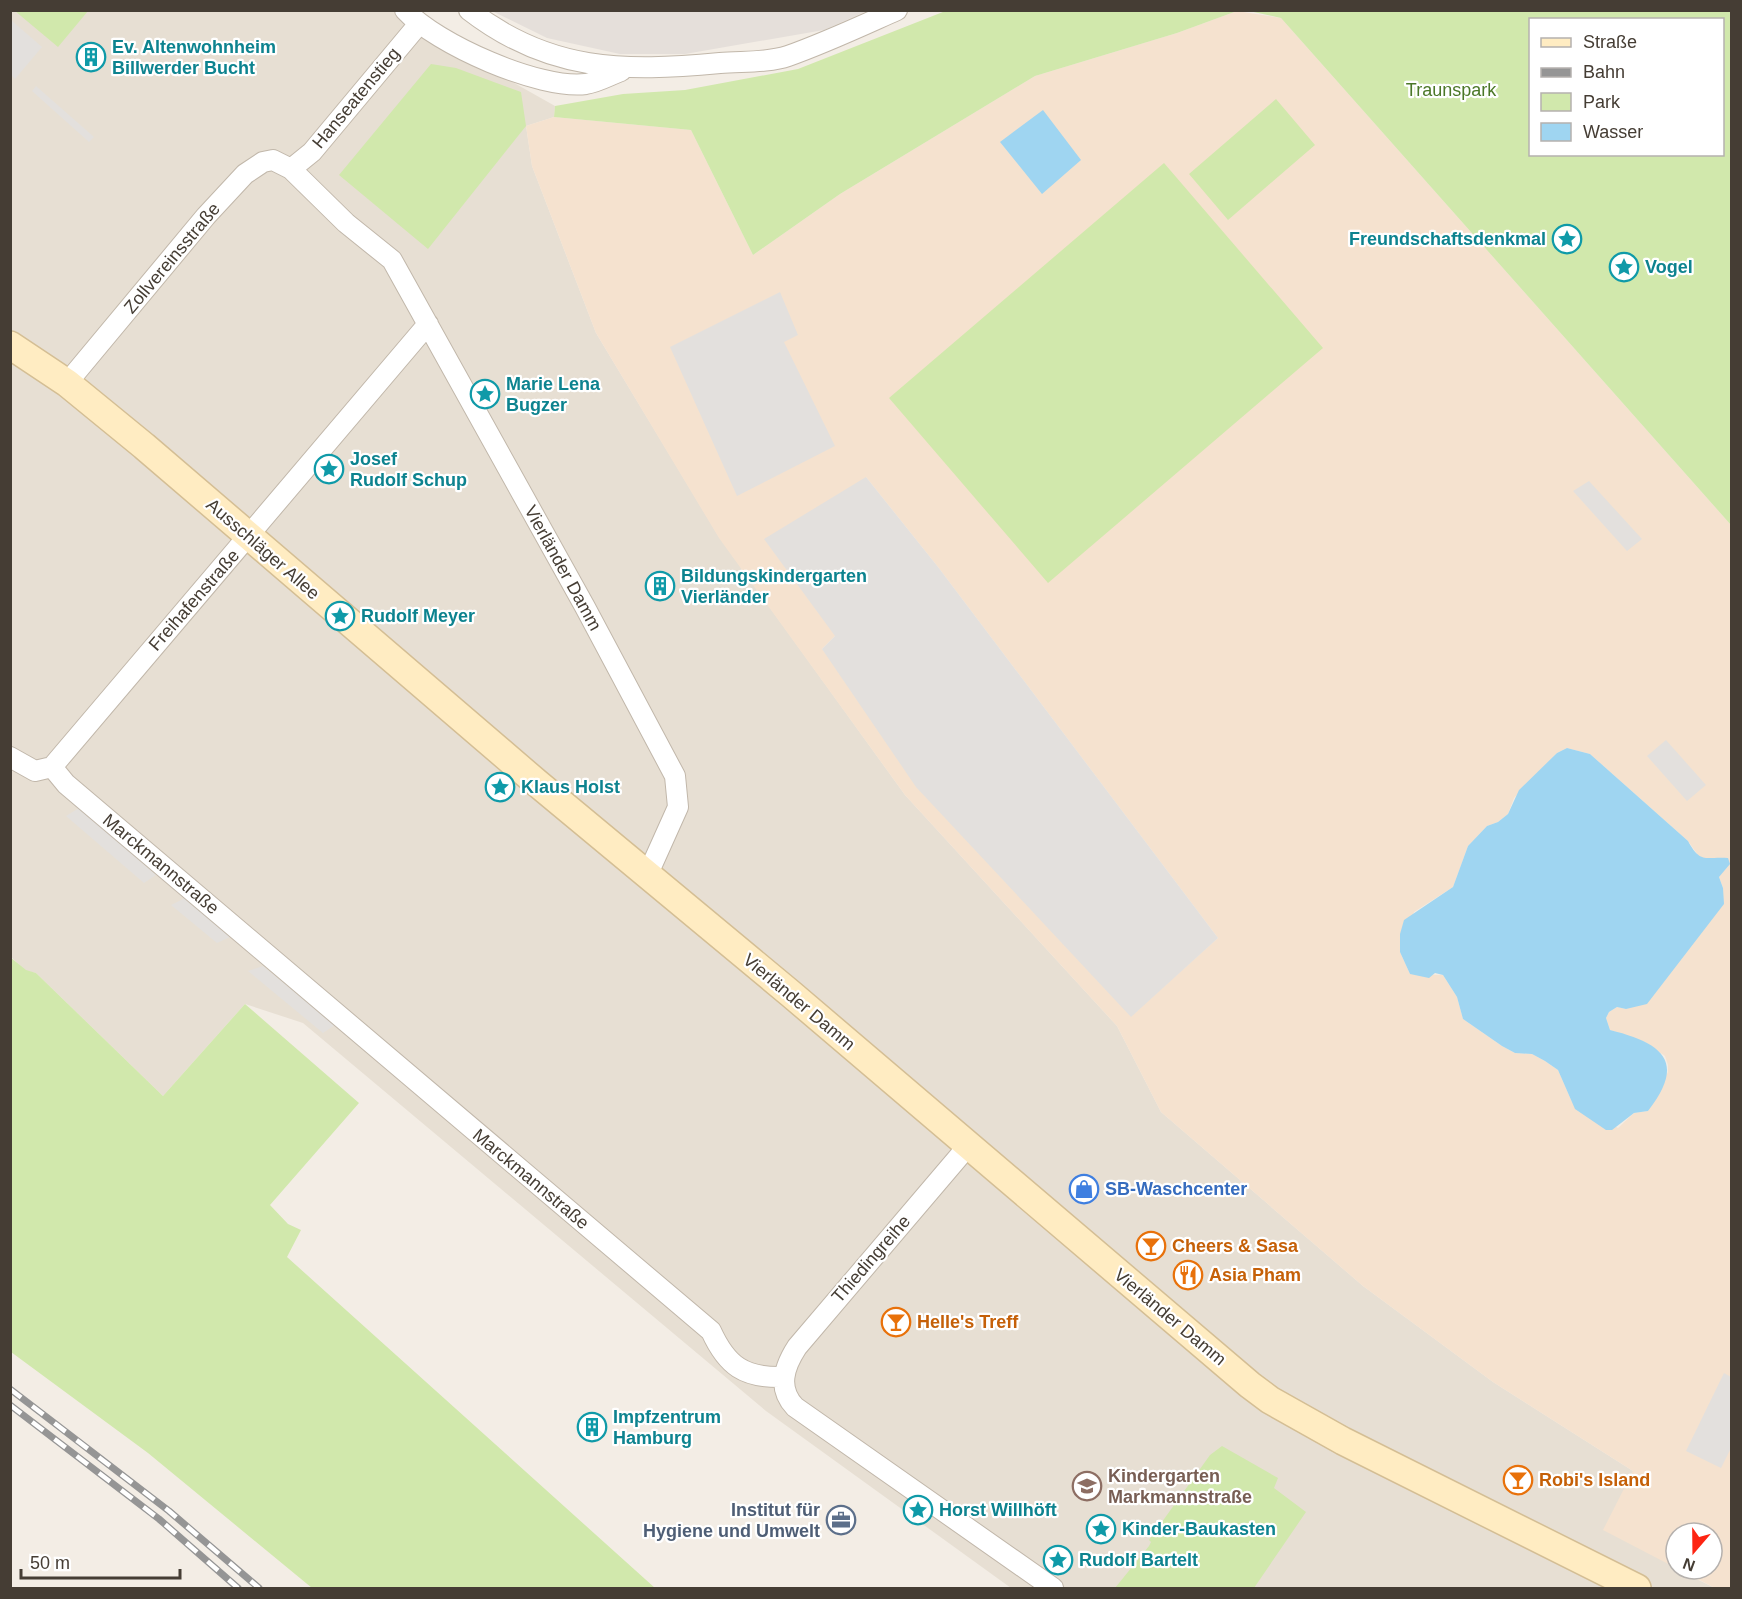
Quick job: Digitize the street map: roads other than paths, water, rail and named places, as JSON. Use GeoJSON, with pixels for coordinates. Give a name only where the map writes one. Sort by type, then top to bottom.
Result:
{"type":"FeatureCollection","features":[{"type":"Feature","properties":{"kind":"street"},"geometry":{"type":"LineString","coordinates":[[469,10],[507,34],[542,52],[577,62],[625,69],[785,57],[897,10]]}},
{"type":"Feature","properties":{"kind":"street","name":"Hanseatenstieg"},"geometry":{"type":"LineString","coordinates":[[291,169],[312,152],[412,18],[467,52],[536,78],[562,84],[588,84],[625,69]]}},
{"type":"Feature","properties":{"kind":"street","name":"Zollvereinsstraße"},"geometry":{"type":"LineString","coordinates":[[67,383],[206,216],[245,174],[263,162],[273,160],[291,169]]}},
{"type":"Feature","properties":{"kind":"street","name":"Vierländer Damm"},"geometry":{"type":"LineString","coordinates":[[291,169],[346,223],[392,260],[675,776],[678,807],[647,876],[799,1001],[1270,1400],[1343,1441],[1636,1588]]}},
{"type":"Feature","properties":{"kind":"street","name":"Freihafenstraße"},"geometry":{"type":"LineString","coordinates":[[52,766],[428,324]]}},
{"type":"Feature","properties":{"kind":"street","name":"Ausschläger Allee"},"geometry":{"type":"LineString","coordinates":[[10,345],[67,383],[647,876]]}},
{"type":"Feature","properties":{"kind":"street"},"geometry":{"type":"LineString","coordinates":[[10,757],[35,771],[52,766]]}},
{"type":"Feature","properties":{"kind":"street","name":"Marckmannstraße"},"geometry":{"type":"LineString","coordinates":[[52,766],[66,784],[711,1331],[727,1360],[746,1372],[767,1377],[783,1377]]}},
{"type":"Feature","properties":{"kind":"street","name":"Thiedingreihe"},"geometry":{"type":"LineString","coordinates":[[783,1377],[792,1354],[802,1340],[968,1146]]}},
{"type":"Feature","properties":{"kind":"street"},"geometry":{"type":"LineString","coordinates":[[783,1377],[787,1398],[795,1407],[1053,1588]]}},
{"type":"Feature","properties":{"kind":"water"},"geometry":{"type":"Polygon","coordinates":[[[1043,110],[1081,160],[1042,194],[1000,142],[1043,110]]]}},
{"type":"Feature","properties":{"kind":"water"},"geometry":{"type":"Polygon","coordinates":[[[1567,748],[1590,754],[1688,841],[1697,854],[1705,858],[1728,858],[1730,864],[1719,877],[1723,888],[1724,904],[1647,1004],[1626,1009],[1617,1007],[1609,1012],[1606,1018],[1610,1030],[1643,1041],[1655,1048],[1663,1057],[1667,1067],[1666,1079],[1660,1094],[1648,1111],[1634,1113],[1612,1130],[1606,1130],[1575,1109],[1558,1070],[1532,1054],[1515,1053],[1463,1019],[1457,997],[1443,975],[1435,973],[1429,978],[1410,974],[1400,952],[1400,934],[1404,920],[1453,887],[1468,846],[1487,826],[1498,822],[1508,814],[1519,790],[1557,753],[1567,748]]]}},
{"type":"Feature","properties":{"kind":"railway"},"geometry":{"type":"LineString","coordinates":[[10,1389],[169,1511],[259,1588]]}},
{"type":"Feature","properties":{"kind":"railway"},"geometry":{"type":"LineString","coordinates":[[10,1405],[159,1519],[238,1588]]}},
{"type":"Feature","properties":{"kind":"place","name":"Ev. Altenwohnheim Billwerder Bucht"},"geometry":{"type":"Point","coordinates":[91,57]}},
{"type":"Feature","properties":{"kind":"place","name":"Freundschaftsdenkmal"},"geometry":{"type":"Point","coordinates":[1567,239]}},
{"type":"Feature","properties":{"kind":"place","name":"Vogel"},"geometry":{"type":"Point","coordinates":[1624,267]}},
{"type":"Feature","properties":{"kind":"place","name":"Marie Lena Bugzer"},"geometry":{"type":"Point","coordinates":[485,394]}},
{"type":"Feature","properties":{"kind":"place","name":"Josef Rudolf Schup"},"geometry":{"type":"Point","coordinates":[329,469]}},
{"type":"Feature","properties":{"kind":"place","name":"Bildungskindergarten Vierländer"},"geometry":{"type":"Point","coordinates":[660,586]}},
{"type":"Feature","properties":{"kind":"place","name":"Rudolf Meyer"},"geometry":{"type":"Point","coordinates":[340,616]}},
{"type":"Feature","properties":{"kind":"place","name":"Klaus Holst"},"geometry":{"type":"Point","coordinates":[500,787]}},
{"type":"Feature","properties":{"kind":"place","name":"SB-Waschcenter"},"geometry":{"type":"Point","coordinates":[1084,1189]}},
{"type":"Feature","properties":{"kind":"place","name":"Cheers & Sasa"},"geometry":{"type":"Point","coordinates":[1151,1246]}},
{"type":"Feature","properties":{"kind":"place","name":"Asia Pham"},"geometry":{"type":"Point","coordinates":[1188,1275]}},
{"type":"Feature","properties":{"kind":"place","name":"Helle's Treff"},"geometry":{"type":"Point","coordinates":[896,1322]}},
{"type":"Feature","properties":{"kind":"place","name":"Impfzentrum Hamburg"},"geometry":{"type":"Point","coordinates":[592,1427]}},
{"type":"Feature","properties":{"kind":"place","name":"Robi's Island"},"geometry":{"type":"Point","coordinates":[1518,1480]}},
{"type":"Feature","properties":{"kind":"place","name":"Kindergarten Markmannstraße"},"geometry":{"type":"Point","coordinates":[1087,1486]}},
{"type":"Feature","properties":{"kind":"place","name":"Horst Willhöft"},"geometry":{"type":"Point","coordinates":[918,1510]}},
{"type":"Feature","properties":{"kind":"place","name":"Institut für Hygiene und Umwelt"},"geometry":{"type":"Point","coordinates":[841,1520]}},
{"type":"Feature","properties":{"kind":"place","name":"Kinder-Baukasten"},"geometry":{"type":"Point","coordinates":[1101,1529]}},
{"type":"Feature","properties":{"kind":"place","name":"Rudolf Bartelt"},"geometry":{"type":"Point","coordinates":[1058,1560]}},
{"type":"Feature","properties":{"kind":"park label","name":"Traunspark"},"geometry":{"type":"Point","coordinates":[1451,90]}}]}
